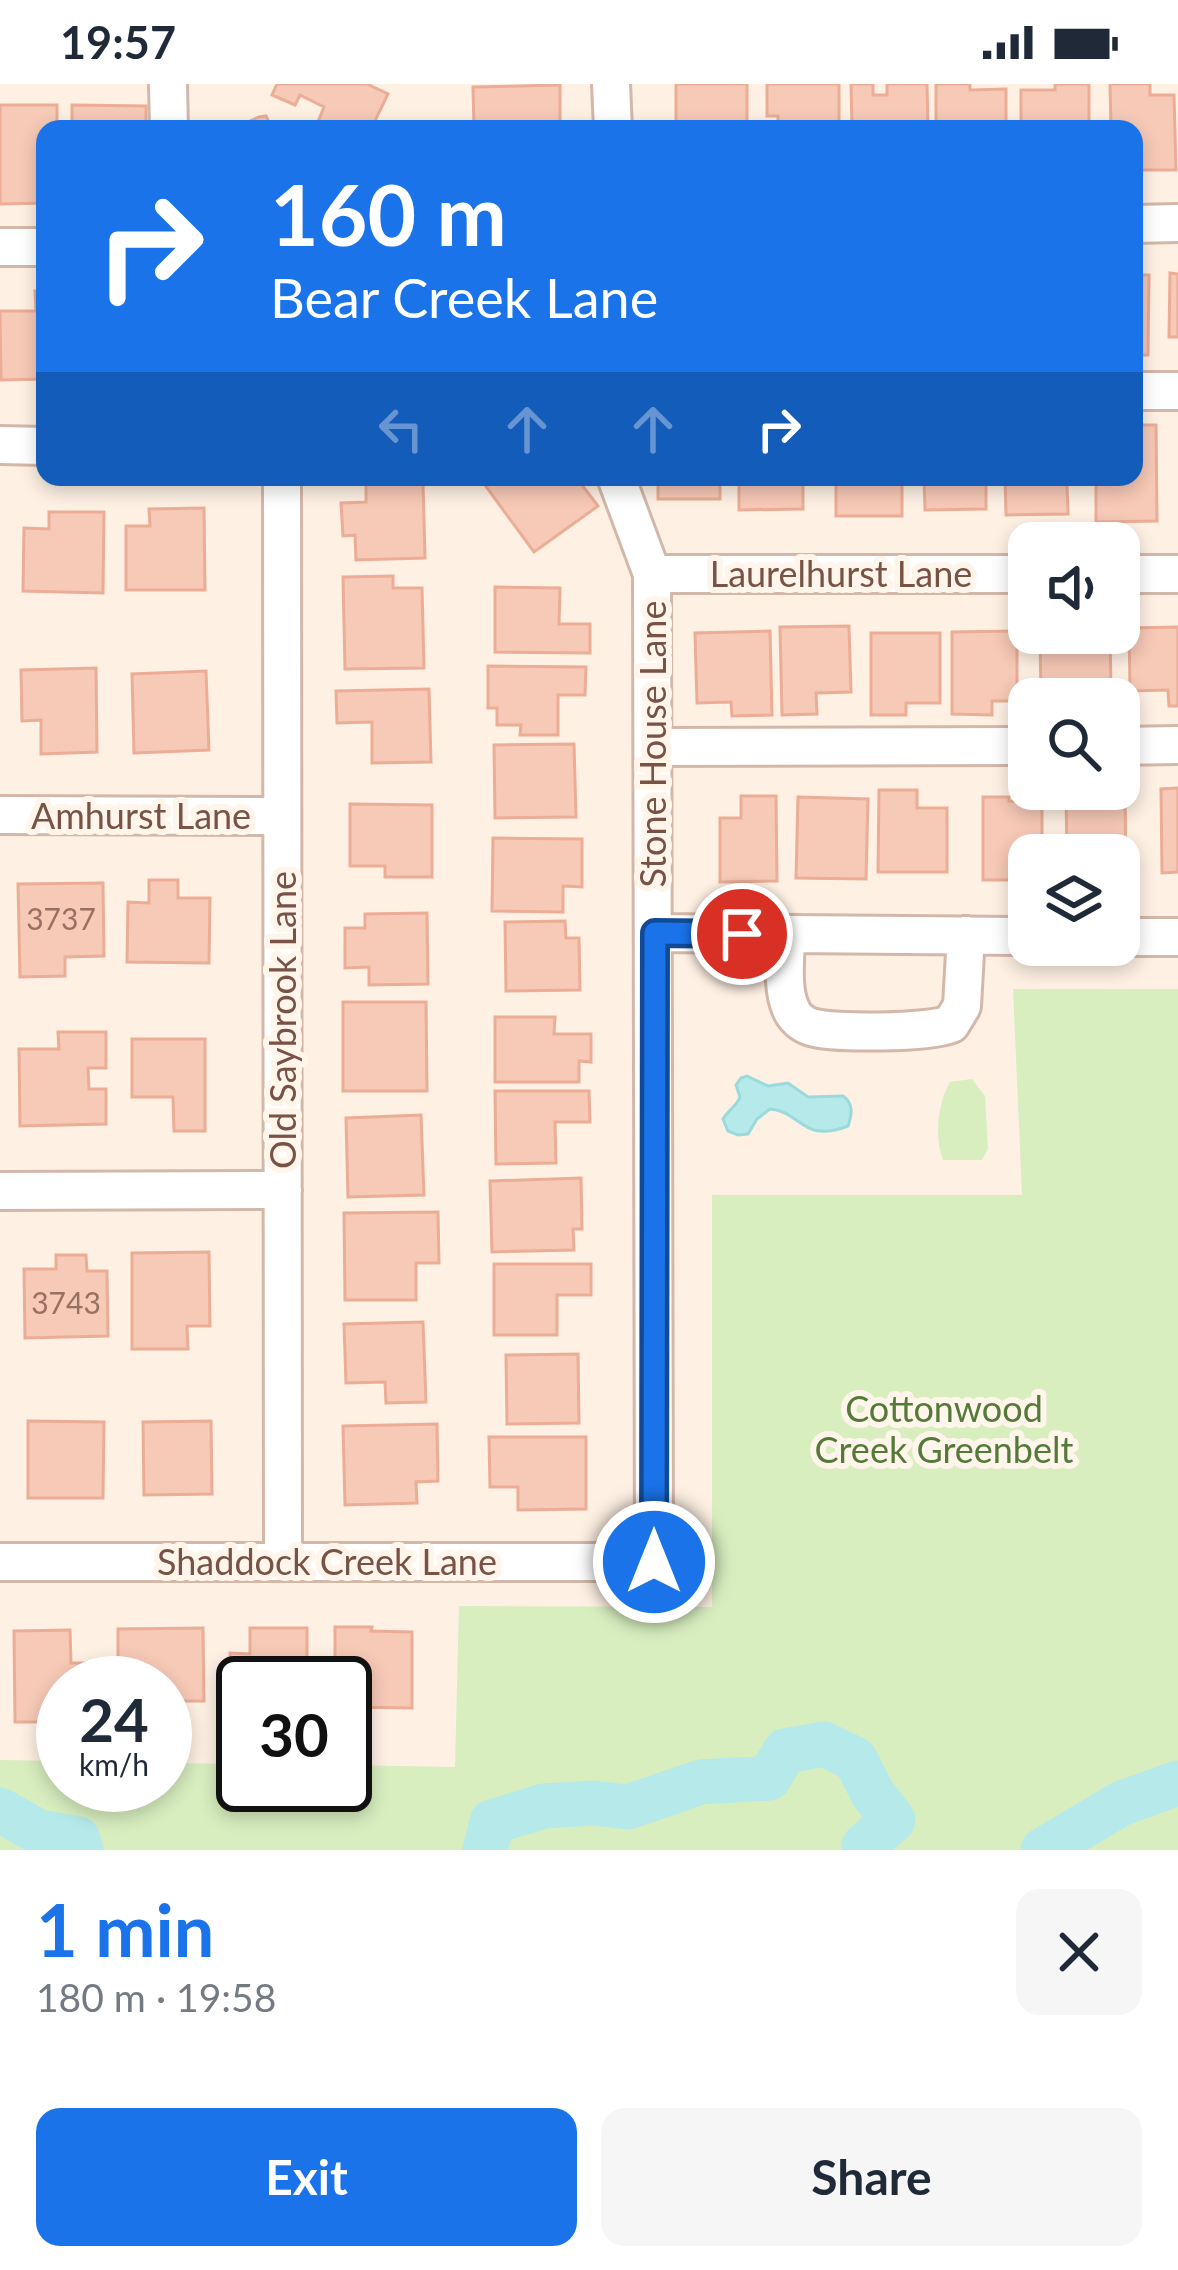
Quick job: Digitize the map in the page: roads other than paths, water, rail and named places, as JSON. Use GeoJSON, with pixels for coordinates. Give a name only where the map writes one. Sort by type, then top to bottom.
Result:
{"type":"FeatureCollection","features":[{"type":"Feature","properties":{"kind":"street"},"geometry":{"type":"LineString","coordinates":[[168,84],[169,120]]}},
{"type":"Feature","properties":{"kind":"street"},"geometry":{"type":"LineString","coordinates":[[611,84],[613,120]]}},
{"type":"Feature","properties":{"kind":"street"},"geometry":{"type":"LineString","coordinates":[[1143,224],[1178,223]]}},
{"type":"Feature","properties":{"kind":"street"},"geometry":{"type":"LineString","coordinates":[[0,247],[36,247]]}},
{"type":"Feature","properties":{"kind":"street"},"geometry":{"type":"LineString","coordinates":[[1143,391],[1178,391]]}},
{"type":"Feature","properties":{"kind":"street"},"geometry":{"type":"LineString","coordinates":[[0,446],[36,446]]}},
{"type":"Feature","properties":{"kind":"street","name":"Old Saybrook Lane"},"geometry":{"type":"LineString","coordinates":[[282,486],[283,1562]]}},
{"type":"Feature","properties":{"kind":"street"},"geometry":{"type":"LineString","coordinates":[[619,486],[652,574]]}},
{"type":"Feature","properties":{"kind":"street","name":"Laurelhurst Lane"},"geometry":{"type":"LineString","coordinates":[[652,574],[1008,574]]}},
{"type":"Feature","properties":{"kind":"street","name":"Stone House Lane"},"geometry":{"type":"LineString","coordinates":[[652,574],[654,1562]]}},
{"type":"Feature","properties":{"kind":"street"},"geometry":{"type":"LineString","coordinates":[[1140,574],[1178,574]]}},
{"type":"Feature","properties":{"kind":"street"},"geometry":{"type":"LineString","coordinates":[[653,747],[1008,746]]}},
{"type":"Feature","properties":{"kind":"street"},"geometry":{"type":"LineString","coordinates":[[1140,746],[1178,746]]}},
{"type":"Feature","properties":{"kind":"street","name":"Amhurst Lane"},"geometry":{"type":"LineString","coordinates":[[0,815],[283,816]]}},
{"type":"Feature","properties":{"kind":"street"},"geometry":{"type":"LineString","coordinates":[[655,933],[1008,936]]}},
{"type":"Feature","properties":{"kind":"street"},"geometry":{"type":"LineString","coordinates":[[786,934],[791,1010],[811,1027],[855,1030],[918,1030],[951,1024],[962,1006],[966,935]]}},
{"type":"Feature","properties":{"kind":"street"},"geometry":{"type":"LineString","coordinates":[[1140,937],[1178,937]]}},
{"type":"Feature","properties":{"kind":"street"},"geometry":{"type":"LineString","coordinates":[[0,1191],[283,1190]]}},
{"type":"Feature","properties":{"kind":"street","name":"Shaddock Creek Lane"},"geometry":{"type":"LineString","coordinates":[[0,1562],[654,1562]]}},
{"type":"Feature","properties":{"kind":"water"},"geometry":{"type":"Polygon","coordinates":[[[747,1076],[768,1086],[788,1083],[808,1097],[843,1096],[851,1110],[848,1126],[833,1131],[811,1129],[770,1109],[748,1134],[728,1131],[723,1119],[740,1097],[736,1085],[747,1076]]]}},
{"type":"Feature","properties":{"kind":"waterway"},"geometry":{"type":"LineString","coordinates":[[485,1850],[492,1822],[544,1806],[628,1807],[701,1782],[769,1778],[785,1751],[824,1744],[855,1759],[893,1820],[864,1846],[867,1850]]}},
{"type":"Feature","properties":{"kind":"waterway"},"geometry":{"type":"LineString","coordinates":[[1043,1850],[1122,1803],[1178,1783]]}},
{"type":"Feature","properties":{"kind":"waterway"},"geometry":{"type":"LineString","coordinates":[[0,1810],[39,1832],[78,1839],[81,1850]]}},
{"type":"Feature","properties":{"kind":"park label","name":"Cottonwood Creek Greenbelt"},"geometry":{"type":"Point","coordinates":[944,1430]}}]}
